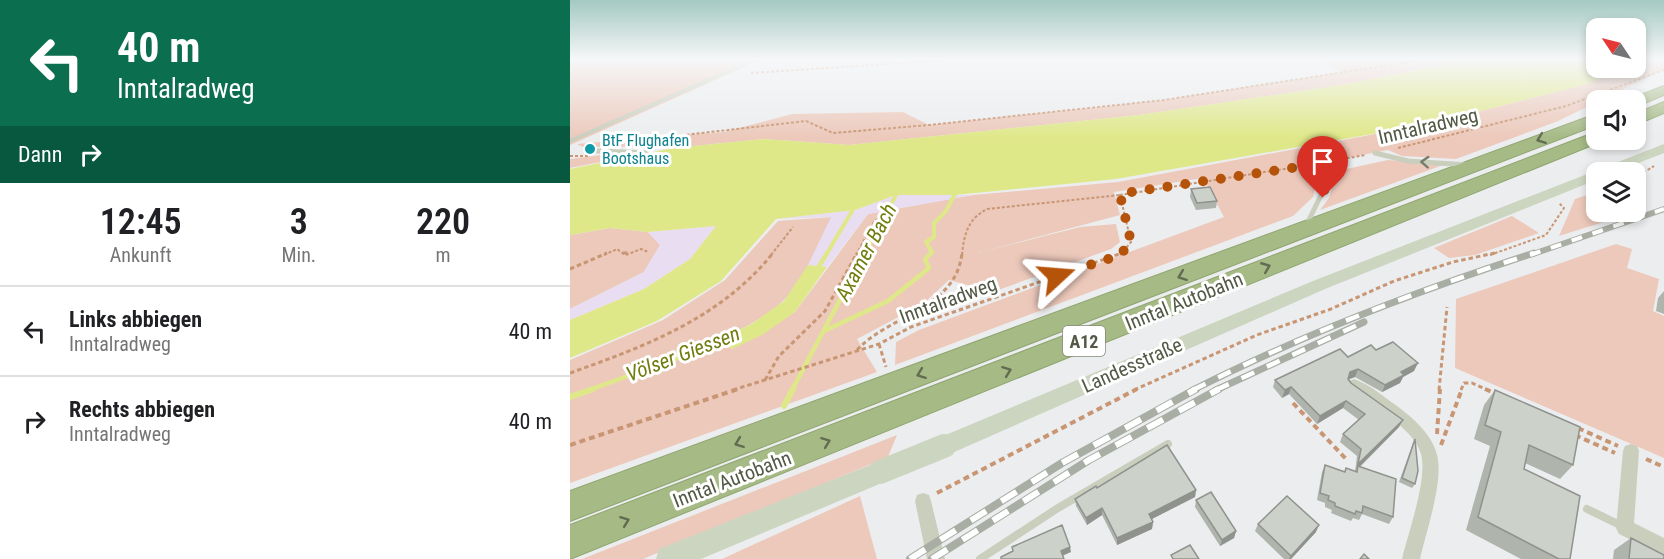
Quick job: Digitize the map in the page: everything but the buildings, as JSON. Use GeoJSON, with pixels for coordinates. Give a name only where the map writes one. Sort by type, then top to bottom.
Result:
{"type":"FeatureCollection","features":[{"type":"Feature","properties":{"kind":"highway"},"geometry":{"type":"LineString","coordinates":[[1646,97],[1664,90]]}},
{"type":"Feature","properties":{"kind":"highway"},"geometry":{"type":"LineString","coordinates":[[1646,115],[1664,107]]}},
{"type":"Feature","properties":{"kind":"highway","name":"Inntal Autobahn"},"geometry":{"type":"LineString","coordinates":[[570,506],[1586,123]]}},
{"type":"Feature","properties":{"kind":"highway","name":"Inntal Autobahn"},"geometry":{"type":"LineString","coordinates":[[570,542],[1586,141]]}},
{"type":"Feature","properties":{"kind":"main road"},"geometry":{"type":"LineString","coordinates":[[1628,162],[1664,148]]}},
{"type":"Feature","properties":{"kind":"main road","name":"Landesstraße"},"geometry":{"type":"LineString","coordinates":[[669,559],[944,446],[1319,285],[1586,179]]}},
{"type":"Feature","properties":{"kind":"street"},"geometry":{"type":"LineString","coordinates":[[1354,385],[1417,435],[1428,452],[1430,462],[1411,559]]}},
{"type":"Feature","properties":{"kind":"street"},"geometry":{"type":"LineString","coordinates":[[1631,455],[1625,528],[1664,547]]}},
{"type":"Feature","properties":{"kind":"street"},"geometry":{"type":"LineString","coordinates":[[923,501],[936,559]]}},
{"type":"Feature","properties":{"kind":"lane"},"geometry":{"type":"LineString","coordinates":[[570,141],[695,86]]}},
{"type":"Feature","properties":{"kind":"lane"},"geometry":{"type":"LineString","coordinates":[[597,151],[649,153]]}},
{"type":"Feature","properties":{"kind":"lane"},"geometry":{"type":"LineString","coordinates":[[1375,153],[1408,161],[1475,165]]}},
{"type":"Feature","properties":{"kind":"lane"},"geometry":{"type":"LineString","coordinates":[[1305,229],[1312,213],[1323,198],[1325,186],[1319,164]]}},
{"type":"Feature","properties":{"kind":"lane"},"geometry":{"type":"LineString","coordinates":[[980,559],[1058,508],[1168,444]]}},
{"type":"Feature","properties":{"kind":"lane"},"geometry":{"type":"LineString","coordinates":[[1587,509],[1625,528]]}},
{"type":"Feature","properties":{"kind":"path"},"geometry":{"type":"LineString","coordinates":[[632,141],[806,121],[833,133],[929,125],[1164,100],[1254,86]]}},
{"type":"Feature","properties":{"kind":"path","name":"Inntalradweg"},"geometry":{"type":"LineString","coordinates":[[570,445],[796,369],[879,344],[911,327],[1120,255],[1131,242],[1120,195],[1375,153],[1483,129],[1623,86]]}},
{"type":"Feature","properties":{"kind":"path"},"geometry":{"type":"LineString","coordinates":[[923,501],[1136,389],[1257,335],[1331,309],[1394,281],[1453,262],[1481,258],[1546,236],[1564,208],[1548,194]]}},
{"type":"Feature","properties":{"kind":"path"},"geometry":{"type":"LineString","coordinates":[[856,350],[868,338],[923,309],[959,274],[963,239],[969,221],[976,213],[987,209],[1120,195]]}},
{"type":"Feature","properties":{"kind":"path"},"geometry":{"type":"LineString","coordinates":[[765,380],[779,356],[825,311],[875,220],[893,219]]}},
{"type":"Feature","properties":{"kind":"path"},"geometry":{"type":"LineString","coordinates":[[570,373],[639,348],[705,314],[751,278],[793,227]]}},
{"type":"Feature","properties":{"kind":"path"},"geometry":{"type":"LineString","coordinates":[[570,269],[617,249],[625,255],[640,249],[648,252]]}},
{"type":"Feature","properties":{"kind":"path"},"geometry":{"type":"LineString","coordinates":[[1430,462],[1437,440],[1442,346],[1447,307]]}},
{"type":"Feature","properties":{"kind":"path"},"geometry":{"type":"LineString","coordinates":[[879,344],[886,369]]}},
{"type":"Feature","properties":{"kind":"path"},"geometry":{"type":"LineString","coordinates":[[1430,462],[1443,441],[1464,383],[1472,383],[1502,396]]}},
{"type":"Feature","properties":{"kind":"path"},"geometry":{"type":"LineString","coordinates":[[1293,404],[1346,459]]}},
{"type":"Feature","properties":{"kind":"path"},"geometry":{"type":"LineString","coordinates":[[1572,426],[1631,455]]}},
{"type":"Feature","properties":{"kind":"path"},"geometry":{"type":"LineString","coordinates":[[1569,433],[1631,455]]}},
{"type":"Feature","properties":{"kind":"shaded area"},"geometry":{"type":"Polygon","coordinates":[[[570,86],[702,86],[570,145],[570,86]]]}},
{"type":"Feature","properties":{"kind":"shaded area"},"geometry":{"type":"Polygon","coordinates":[[[1253,86],[1335,86],[1139,115],[849,145],[764,139],[673,148],[658,146],[583,147],[577,144],[724,132],[792,114],[903,112],[929,125],[1164,100],[1253,86]]]}},
{"type":"Feature","properties":{"kind":"shaded area"},"geometry":{"type":"Polygon","coordinates":[[[1335,86],[1579,86],[1429,124],[1116,179],[955,195],[896,195],[855,210],[776,219],[721,281],[657,321],[570,358],[570,320],[644,289],[690,259],[716,226],[648,232],[610,228],[570,235],[570,169],[673,148],[764,139],[849,145],[1139,115],[1335,86]]]}},
{"type":"Feature","properties":{"kind":"shaded area"},"geometry":{"type":"Polygon","coordinates":[[[1579,86],[1629,86],[1621,90],[1586,90],[1586,107],[1558,121],[1456,159],[1402,156],[1388,150],[1298,167],[1316,183],[1313,197],[1293,216],[895,365],[896,342],[919,330],[1224,217],[1203,178],[1114,192],[1120,215],[978,253],[1080,227],[1116,224],[1120,242],[1111,249],[993,292],[984,285],[971,286],[949,280],[923,304],[857,339],[877,372],[570,483],[570,360],[663,320],[725,280],[778,221],[832,217],[804,273],[791,293],[769,313],[720,340],[732,349],[795,312],[868,214],[973,195],[1118,182],[1429,124],[1579,86]]]}},
{"type":"Feature","properties":{"kind":"shaded area"},"geometry":{"type":"Polygon","coordinates":[[[609,154],[626,157],[570,168],[570,159],[609,154]]]}},
{"type":"Feature","properties":{"kind":"shaded area"},"geometry":{"type":"Polygon","coordinates":[[[1388,160],[1443,165],[1320,210],[1329,198],[1337,171],[1388,160]]]}},
{"type":"Feature","properties":{"kind":"shaded area"},"geometry":{"type":"Polygon","coordinates":[[[1586,195],[1586,222],[1603,222],[1559,236],[1575,199],[1586,195]]]}},
{"type":"Feature","properties":{"kind":"shaded area"},"geometry":{"type":"Polygon","coordinates":[[[1512,216],[1539,233],[1475,255],[1449,258],[1434,248],[1512,216]]]}},
{"type":"Feature","properties":{"kind":"shaded area"},"geometry":{"type":"Polygon","coordinates":[[[610,228],[648,232],[660,245],[644,272],[570,309],[570,235],[610,228]]]}},
{"type":"Feature","properties":{"kind":"shaded area"},"geometry":{"type":"Polygon","coordinates":[[[1616,244],[1632,249],[1627,268],[1659,279],[1653,311],[1664,316],[1664,458],[1455,368],[1456,299],[1616,244]]]}},
{"type":"Feature","properties":{"kind":"shaded area"},"geometry":{"type":"Polygon","coordinates":[[[808,265],[827,267],[795,312],[762,335],[732,349],[719,340],[753,323],[784,301],[808,265]]]}},
{"type":"Feature","properties":{"kind":"shaded area"},"geometry":{"type":"Polygon","coordinates":[[[897,435],[888,457],[643,559],[582,559],[897,435]]]}},
{"type":"Feature","properties":{"kind":"shaded area"},"geometry":{"type":"Polygon","coordinates":[[[860,496],[877,559],[722,559],[860,496]]]}},
{"type":"Feature","properties":{"kind":"sand"},"geometry":{"type":"Polygon","coordinates":[[[896,195],[973,195],[868,214],[827,267],[808,265],[831,217],[776,219],[855,210],[896,195]]]}},
{"type":"Feature","properties":{"kind":"sand"},"geometry":{"type":"Polygon","coordinates":[[[716,226],[690,259],[644,289],[570,320],[570,309],[644,272],[660,245],[648,232],[716,226]]]}},
{"type":"Feature","properties":{"kind":"waterway","name":"Axamer Bach"},"geometry":{"type":"LineString","coordinates":[[824,331],[888,301],[929,268],[925,259],[932,252],[926,242],[934,237],[934,223],[946,211],[957,190]]}},
{"type":"Feature","properties":{"kind":"waterway","name":"Axamer Bach"},"geometry":{"type":"LineString","coordinates":[[864,255],[898,191]]}},
{"type":"Feature","properties":{"kind":"waterway","name":"Völser Giessen"},"geometry":{"type":"LineString","coordinates":[[826,255],[855,206]]}},
{"type":"Feature","properties":{"kind":"waterway","name":"Völser Giessen"},"geometry":{"type":"LineString","coordinates":[[816,271],[827,253]]}},
{"type":"Feature","properties":{"kind":"waterway","name":"Axamer Bach"},"geometry":{"type":"LineString","coordinates":[[792,390],[865,253]]}},
{"type":"Feature","properties":{"kind":"waterway","name":"Völser Giessen"},"geometry":{"type":"LineString","coordinates":[[589,390],[725,341]]}},
{"type":"Feature","properties":{"kind":"waterway","name":"Völser Giessen"},"geometry":{"type":"LineString","coordinates":[[570,397],[593,389]]}},
{"type":"Feature","properties":{"kind":"waterway","name":"Axamer Bach"},"geometry":{"type":"LineString","coordinates":[[784,406],[793,389]]}},
{"type":"Feature","properties":{"kind":"railway"},"geometry":{"type":"LineString","coordinates":[[1530,255],[1664,209]]}},
{"type":"Feature","properties":{"kind":"railway"},"geometry":{"type":"LineString","coordinates":[[1193,390],[1318,332],[1534,253]]}},
{"type":"Feature","properties":{"kind":"railway"},"geometry":{"type":"LineString","coordinates":[[1216,390],[1364,322]]}},
{"type":"Feature","properties":{"kind":"railway"},"geometry":{"type":"LineString","coordinates":[[910,559],[1062,463],[1196,389]]}},
{"type":"Feature","properties":{"kind":"railway"},"geometry":{"type":"LineString","coordinates":[[932,559],[1089,460],[1219,389]]}},
{"type":"Feature","properties":{"kind":"place","name":"BtF Flughafen Bootshaus"},"geometry":{"type":"Point","coordinates":[590,149]}},
{"type":"Feature","properties":{"kind":"route"},"geometry":{"type":"LineString","coordinates":[[1057,276],[1120,255],[1127,248],[1131,242],[1120,195],[1125,193],[1319,164],[1325,186],[1323,198]]}}]}
